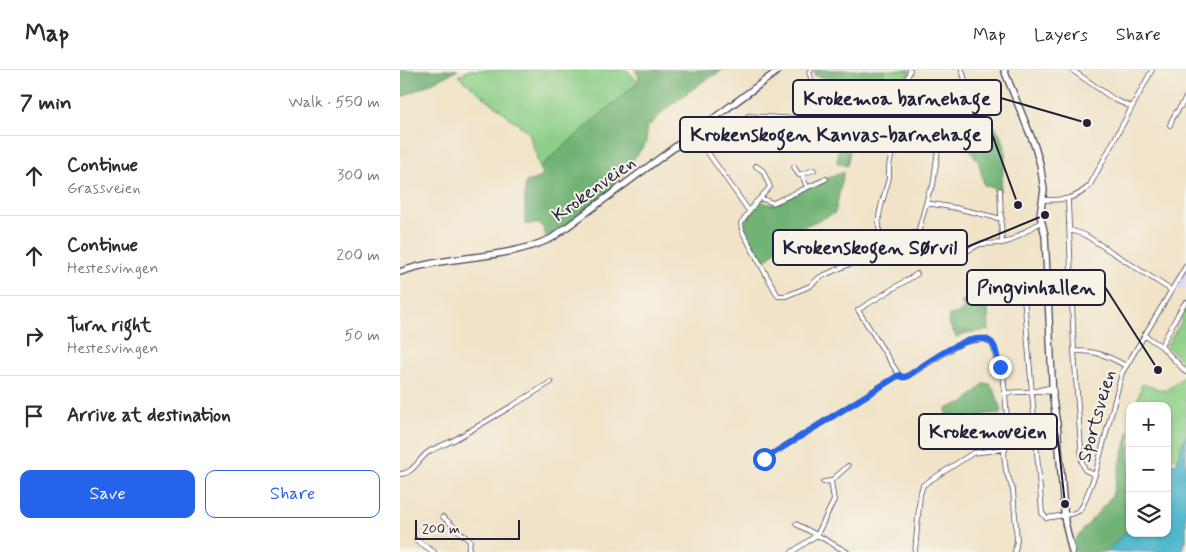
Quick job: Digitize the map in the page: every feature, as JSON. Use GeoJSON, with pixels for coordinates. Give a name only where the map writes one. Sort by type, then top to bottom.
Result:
{"type":"FeatureCollection","features":[{"type":"Feature","properties":{"kind":"main road","name":"Krokenveien"},"geometry":{"type":"LineString","coordinates":[[400,272],[420,266],[515,252],[545,242],[567,228],[779,70]]}},
{"type":"Feature","properties":{"kind":"main road"},"geometry":{"type":"LineString","coordinates":[[1004,70],[1038,158],[1043,185],[1043,200],[1040,210],[1045,235],[1053,389],[1056,399],[1067,536],[1072,552]]}},
{"type":"Feature","properties":{"kind":"street"},"geometry":{"type":"LineString","coordinates":[[900,114],[905,85],[910,70]]}},
{"type":"Feature","properties":{"kind":"street"},"geometry":{"type":"LineString","coordinates":[[962,70],[971,100],[987,118]]}},
{"type":"Feature","properties":{"kind":"street"},"geometry":{"type":"LineString","coordinates":[[1072,70],[1115,100],[1132,107]]}},
{"type":"Feature","properties":{"kind":"street"},"geometry":{"type":"LineString","coordinates":[[1043,200],[1068,199],[1084,192],[1090,185],[1152,70]]}},
{"type":"Feature","properties":{"kind":"street"},"geometry":{"type":"LineString","coordinates":[[809,116],[812,82],[810,71]]}},
{"type":"Feature","properties":{"kind":"street"},"geometry":{"type":"LineString","coordinates":[[862,84],[905,85]]}},
{"type":"Feature","properties":{"kind":"street"},"geometry":{"type":"LineString","coordinates":[[736,133],[826,140],[830,90],[847,91]]}},
{"type":"Feature","properties":{"kind":"street"},"geometry":{"type":"LineString","coordinates":[[1170,125],[1186,98]]}},
{"type":"Feature","properties":{"kind":"street"},"geometry":{"type":"LineString","coordinates":[[902,104],[941,110]]}},
{"type":"Feature","properties":{"kind":"street"},"geometry":{"type":"LineString","coordinates":[[748,116],[805,118],[809,116],[817,120],[827,118]]}},
{"type":"Feature","properties":{"kind":"street"},"geometry":{"type":"LineString","coordinates":[[791,137],[793,118]]}},
{"type":"Feature","properties":{"kind":"street"},"geometry":{"type":"LineString","coordinates":[[889,248],[880,235],[878,224],[889,177],[897,127]]}},
{"type":"Feature","properties":{"kind":"street"},"geometry":{"type":"LineString","coordinates":[[918,233],[933,186],[940,127]]}},
{"type":"Feature","properties":{"kind":"street"},"geometry":{"type":"LineString","coordinates":[[694,133],[749,211]]}},
{"type":"Feature","properties":{"kind":"street"},"geometry":{"type":"LineString","coordinates":[[756,166],[763,171],[770,188],[749,211],[740,227],[778,296],[786,296],[810,286],[822,276],[852,263],[875,259],[908,235],[918,233]]}},
{"type":"Feature","properties":{"kind":"street"},"geometry":{"type":"LineString","coordinates":[[794,167],[797,173],[802,175],[807,187]]}},
{"type":"Feature","properties":{"kind":"street"},"geometry":{"type":"LineString","coordinates":[[802,175],[814,170]]}},
{"type":"Feature","properties":{"kind":"street"},"geometry":{"type":"LineString","coordinates":[[760,198],[773,203],[826,179]]}},
{"type":"Feature","properties":{"kind":"street"},"geometry":{"type":"LineString","coordinates":[[1000,190],[1002,244]]}},
{"type":"Feature","properties":{"kind":"street"},"geometry":{"type":"LineString","coordinates":[[1068,199],[1074,351],[1082,465],[1087,472],[1095,475]]}},
{"type":"Feature","properties":{"kind":"street"},"geometry":{"type":"LineString","coordinates":[[926,203],[1002,219]]}},
{"type":"Feature","properties":{"kind":"street"},"geometry":{"type":"LineString","coordinates":[[918,233],[948,260],[952,260],[980,244],[1002,244],[1010,241],[1041,222]]}},
{"type":"Feature","properties":{"kind":"street"},"geometry":{"type":"LineString","coordinates":[[1070,230],[1085,234],[1171,290]]}},
{"type":"Feature","properties":{"kind":"street","name":"Sportsveien"},"geometry":{"type":"LineString","coordinates":[[1065,516],[1075,513],[1081,508],[1091,489],[1120,379],[1186,266]]}},
{"type":"Feature","properties":{"kind":"street"},"geometry":{"type":"LineString","coordinates":[[917,274],[858,310],[902,377],[906,377],[963,342],[985,339],[994,347],[996,359],[1003,374],[1005,393],[1009,441],[1005,449],[1006,471],[1013,490],[1017,540],[1015,552]]}},
{"type":"Feature","properties":{"kind":"street"},"geometry":{"type":"LineString","coordinates":[[910,279],[913,285]]}},
{"type":"Feature","properties":{"kind":"street"},"geometry":{"type":"LineString","coordinates":[[1046,280],[1027,280],[1022,286],[1030,391],[1042,513],[1046,518],[1065,516]]}},
{"type":"Feature","properties":{"kind":"street"},"geometry":{"type":"LineString","coordinates":[[1161,346],[1182,306],[1186,302]]}},
{"type":"Feature","properties":{"kind":"street"},"geometry":{"type":"LineString","coordinates":[[1144,335],[1161,346],[1186,372]]}},
{"type":"Feature","properties":{"kind":"street"},"geometry":{"type":"LineString","coordinates":[[1074,351],[1090,351],[1103,354],[1126,366]]}},
{"type":"Feature","properties":{"kind":"street"},"geometry":{"type":"LineString","coordinates":[[764,459],[899,375]]}},
{"type":"Feature","properties":{"kind":"street"},"geometry":{"type":"LineString","coordinates":[[400,474],[408,472],[424,454],[453,441],[485,423],[551,382]]}},
{"type":"Feature","properties":{"kind":"street"},"geometry":{"type":"LineString","coordinates":[[1005,393],[1053,389]]}},
{"type":"Feature","properties":{"kind":"street"},"geometry":{"type":"LineString","coordinates":[[915,552],[920,495],[923,485],[973,453],[1005,449]]}},
{"type":"Feature","properties":{"kind":"street"},"geometry":{"type":"LineString","coordinates":[[823,482],[831,481],[848,466]]}},
{"type":"Feature","properties":{"kind":"street"},"geometry":{"type":"LineString","coordinates":[[792,552],[817,535],[834,500],[831,481]]}},
{"type":"Feature","properties":{"kind":"street"},"geometry":{"type":"LineString","coordinates":[[443,517],[470,541],[468,552]]}},
{"type":"Feature","properties":{"kind":"street"},"geometry":{"type":"LineString","coordinates":[[796,524],[847,552]]}},
{"type":"Feature","properties":{"kind":"street"},"geometry":{"type":"LineString","coordinates":[[416,540],[434,552]]}},
{"type":"Feature","properties":{"kind":"shaded area"},"geometry":{"type":"Polygon","coordinates":[[[1186,266],[1186,289],[1171,290],[1186,266]]]}},
{"type":"Feature","properties":{"kind":"green space"},"geometry":{"type":"Polygon","coordinates":[[[400,70],[458,70],[400,98],[400,70]]]}},
{"type":"Feature","properties":{"kind":"green space"},"geometry":{"type":"Polygon","coordinates":[[[469,70],[627,70],[638,82],[540,168],[529,133],[458,76],[469,70]]]}},
{"type":"Feature","properties":{"kind":"green space"},"geometry":{"type":"Polygon","coordinates":[[[635,70],[723,70],[701,83],[667,108],[647,128],[646,143],[626,169],[619,185],[548,236],[545,235],[542,226],[538,224],[525,224],[526,182],[540,178],[542,176],[540,167],[638,82],[639,76],[635,70]]]}},
{"type":"Feature","properties":{"kind":"green space"},"geometry":{"type":"Polygon","coordinates":[[[814,70],[884,70],[881,85],[815,76],[814,70]]]}},
{"type":"Feature","properties":{"kind":"green space"},"geometry":{"type":"Polygon","coordinates":[[[884,70],[910,70],[905,85],[881,85],[884,70]]]}},
{"type":"Feature","properties":{"kind":"green space"},"geometry":{"type":"Polygon","coordinates":[[[863,86],[859,110],[896,117],[894,124],[855,124],[847,166],[837,163],[847,94],[863,86]]]}},
{"type":"Feature","properties":{"kind":"green space"},"geometry":{"type":"Polygon","coordinates":[[[982,114],[999,132],[1005,148],[1000,190],[984,185],[979,163],[963,136],[941,132],[942,126],[958,127],[967,125],[967,120],[982,114]]]}},
{"type":"Feature","properties":{"kind":"green space"},"geometry":{"type":"Polygon","coordinates":[[[844,172],[835,213],[798,229],[763,263],[742,227],[759,201],[773,205],[844,172]]]}},
{"type":"Feature","properties":{"kind":"green space"},"geometry":{"type":"Polygon","coordinates":[[[985,284],[983,294],[988,308],[989,330],[966,333],[956,337],[948,322],[949,315],[957,314],[964,309],[961,302],[985,284]]]}},
{"type":"Feature","properties":{"kind":"green space"},"geometry":{"type":"Polygon","coordinates":[[[1186,308],[1186,363],[1166,346],[1182,321],[1180,317],[1186,308]]]}},
{"type":"Feature","properties":{"kind":"green space"},"geometry":{"type":"Polygon","coordinates":[[[1186,377],[1186,434],[1178,459],[1171,458],[1171,402],[1137,402],[1142,384],[1165,391],[1186,377]]]}},
{"type":"Feature","properties":{"kind":"green space"},"geometry":{"type":"Polygon","coordinates":[[[984,383],[990,384],[994,389],[1002,412],[999,415],[982,415],[961,430],[953,428],[947,420],[946,409],[963,404],[984,383]]]}},
{"type":"Feature","properties":{"kind":"green space"},"geometry":{"type":"Polygon","coordinates":[[[1126,442],[1126,532],[1106,552],[1075,552],[1072,543],[1112,496],[1126,442]]]}},
{"type":"Feature","properties":{"kind":"water"},"geometry":{"type":"Polygon","coordinates":[[[1186,434],[1186,541],[1181,552],[1106,552],[1126,532],[1126,537],[1171,537],[1171,463],[1176,464],[1186,434]]]}},
{"type":"Feature","properties":{"kind":"place","name":"Krokemoa barnehage"},"geometry":{"type":"Point","coordinates":[1087,123]}},
{"type":"Feature","properties":{"kind":"place","name":"Krokenskogen Kanvas-barnehage"},"geometry":{"type":"Point","coordinates":[1018,205]}},
{"type":"Feature","properties":{"kind":"place","name":"Krokenskogen Sørvil"},"geometry":{"type":"Point","coordinates":[1045,215]}},
{"type":"Feature","properties":{"kind":"place","name":"Pingvinhallen"},"geometry":{"type":"Point","coordinates":[1158,370]}},
{"type":"Feature","properties":{"kind":"place","name":"Krokemoveien"},"geometry":{"type":"Point","coordinates":[1065,504]}},
{"type":"Feature","properties":{"kind":"route"},"geometry":{"type":"LineString","coordinates":[[764,459],[899,375],[906,377],[963,342],[985,339],[993,344],[1000,367]]}}]}
